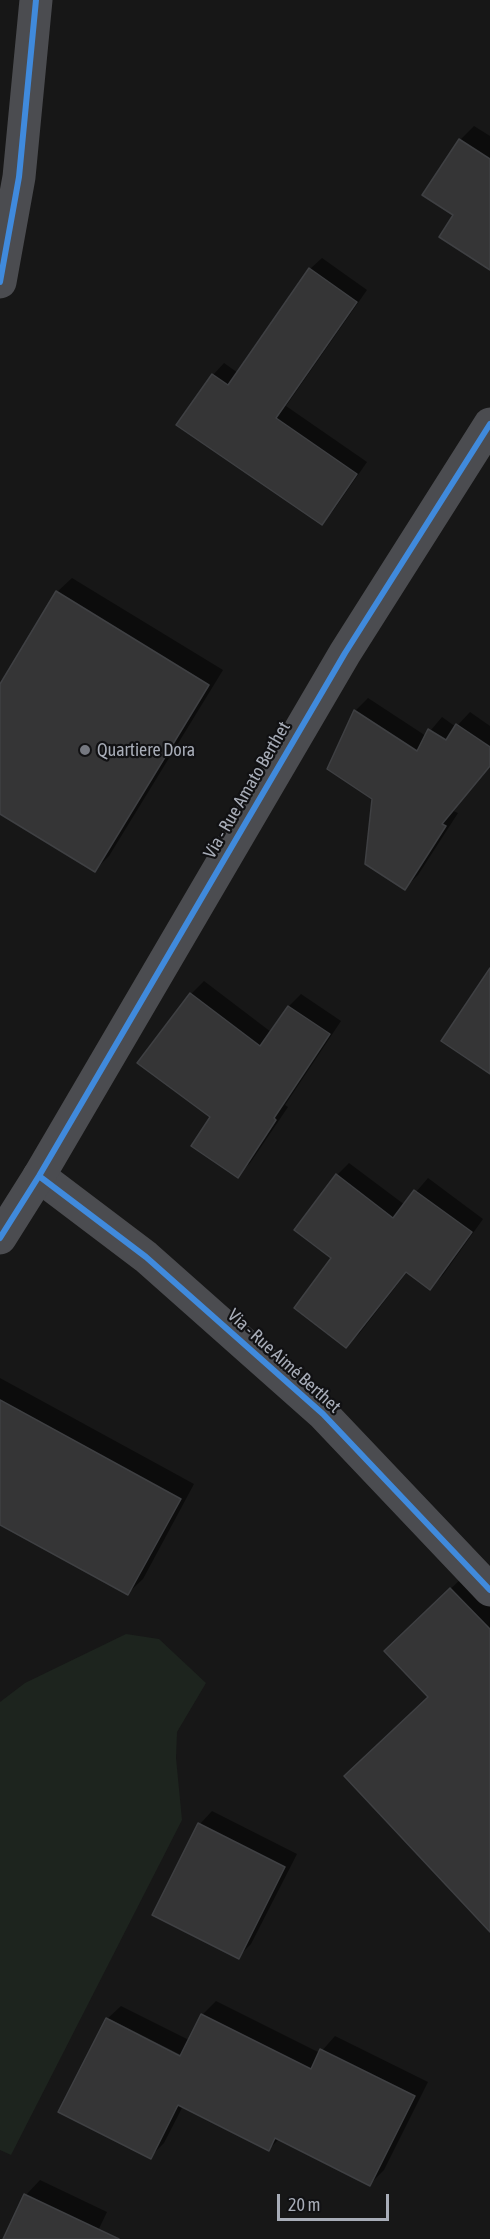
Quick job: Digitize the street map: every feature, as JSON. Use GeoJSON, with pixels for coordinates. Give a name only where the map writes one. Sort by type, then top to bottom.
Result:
{"type":"FeatureCollection","features":[{"type":"Feature","properties":{"kind":"street"},"geometry":{"type":"LineString","coordinates":[[0,282],[19,177],[36,0]]}},
{"type":"Feature","properties":{"kind":"street","name":"Via - Rue Amato Berthet"},"geometry":{"type":"LineString","coordinates":[[0,1238],[39,1176],[345,653],[490,424]]}},
{"type":"Feature","properties":{"kind":"street","name":"Via - Rue Aimé Berthet"},"geometry":{"type":"LineString","coordinates":[[39,1176],[146,1257],[323,1414],[490,1590]]}},
{"type":"Feature","properties":{"kind":"shaded area"},"geometry":{"type":"Polygon","coordinates":[[[126,1634],[159,1639],[206,1683],[177,1732],[176,1758],[182,1820],[11,2155],[0,2150],[0,1702],[25,1683],[126,1634]]]}},
{"type":"Feature","properties":{"kind":"building"},"geometry":{"type":"Polygon","coordinates":[[[459,139],[490,159],[490,270],[439,237],[453,215],[422,195],[459,139]]]}},
{"type":"Feature","properties":{"kind":"building"},"geometry":{"type":"Polygon","coordinates":[[[309,268],[357,302],[276,418],[357,474],[322,525],[176,425],[212,374],[228,385],[309,268]]]}},
{"type":"Feature","properties":{"kind":"building","name":"Quartiere Dora"},"geometry":{"type":"Polygon","coordinates":[[[56,591],[209,685],[95,872],[0,814],[0,684],[56,591]]]}},
{"type":"Feature","properties":{"kind":"building"},"geometry":{"type":"Polygon","coordinates":[[[354,710],[417,751],[428,729],[446,740],[456,724],[490,747],[490,766],[442,824],[446,826],[405,890],[365,864],[372,799],[327,769],[354,710]]]}},
{"type":"Feature","properties":{"kind":"building"},"geometry":{"type":"Polygon","coordinates":[[[490,968],[490,1074],[441,1041],[490,968]]]}},
{"type":"Feature","properties":{"kind":"building"},"geometry":{"type":"Polygon","coordinates":[[[190,993],[260,1046],[288,1006],[330,1034],[274,1118],[276,1120],[238,1178],[191,1146],[210,1117],[137,1063],[190,993]]]}},
{"type":"Feature","properties":{"kind":"building"},"geometry":{"type":"Polygon","coordinates":[[[336,1174],[393,1218],[414,1190],[472,1232],[430,1290],[406,1272],[346,1348],[294,1308],[331,1258],[294,1230],[336,1174]]]}},
{"type":"Feature","properties":{"kind":"building"},"geometry":{"type":"Polygon","coordinates":[[[0,1400],[181,1499],[128,1595],[0,1525],[0,1400]]]}},
{"type":"Feature","properties":{"kind":"building"},"geometry":{"type":"Polygon","coordinates":[[[450,1588],[490,1629],[490,1932],[344,1776],[428,1697],[384,1651],[450,1588]]]}},
{"type":"Feature","properties":{"kind":"building"},"geometry":{"type":"Polygon","coordinates":[[[198,1823],[285,1867],[239,1959],[152,1915],[198,1823]]]}},
{"type":"Feature","properties":{"kind":"building"},"geometry":{"type":"Polygon","coordinates":[[[201,2014],[311,2069],[320,2049],[415,2096],[370,2186],[275,2138],[269,2151],[178,2105],[151,2159],[58,2112],[106,2018],[180,2056],[201,2014]]]}},
{"type":"Feature","properties":{"kind":"building"},"geometry":{"type":"Polygon","coordinates":[[[24,2194],[119,2239],[3,2239],[24,2194]]]}},
{"type":"Feature","properties":{"kind":"cycle path"},"geometry":{"type":"LineString","coordinates":[[0,282],[19,177],[36,0]]}},
{"type":"Feature","properties":{"kind":"cycle path"},"geometry":{"type":"LineString","coordinates":[[0,1238],[39,1176],[345,653],[490,424]]}},
{"type":"Feature","properties":{"kind":"cycle path"},"geometry":{"type":"LineString","coordinates":[[39,1176],[146,1257],[323,1414],[490,1590]]}},
{"type":"Feature","properties":{"kind":"place","name":"Quartiere Dora"},"geometry":{"type":"Point","coordinates":[85,750]}}]}
